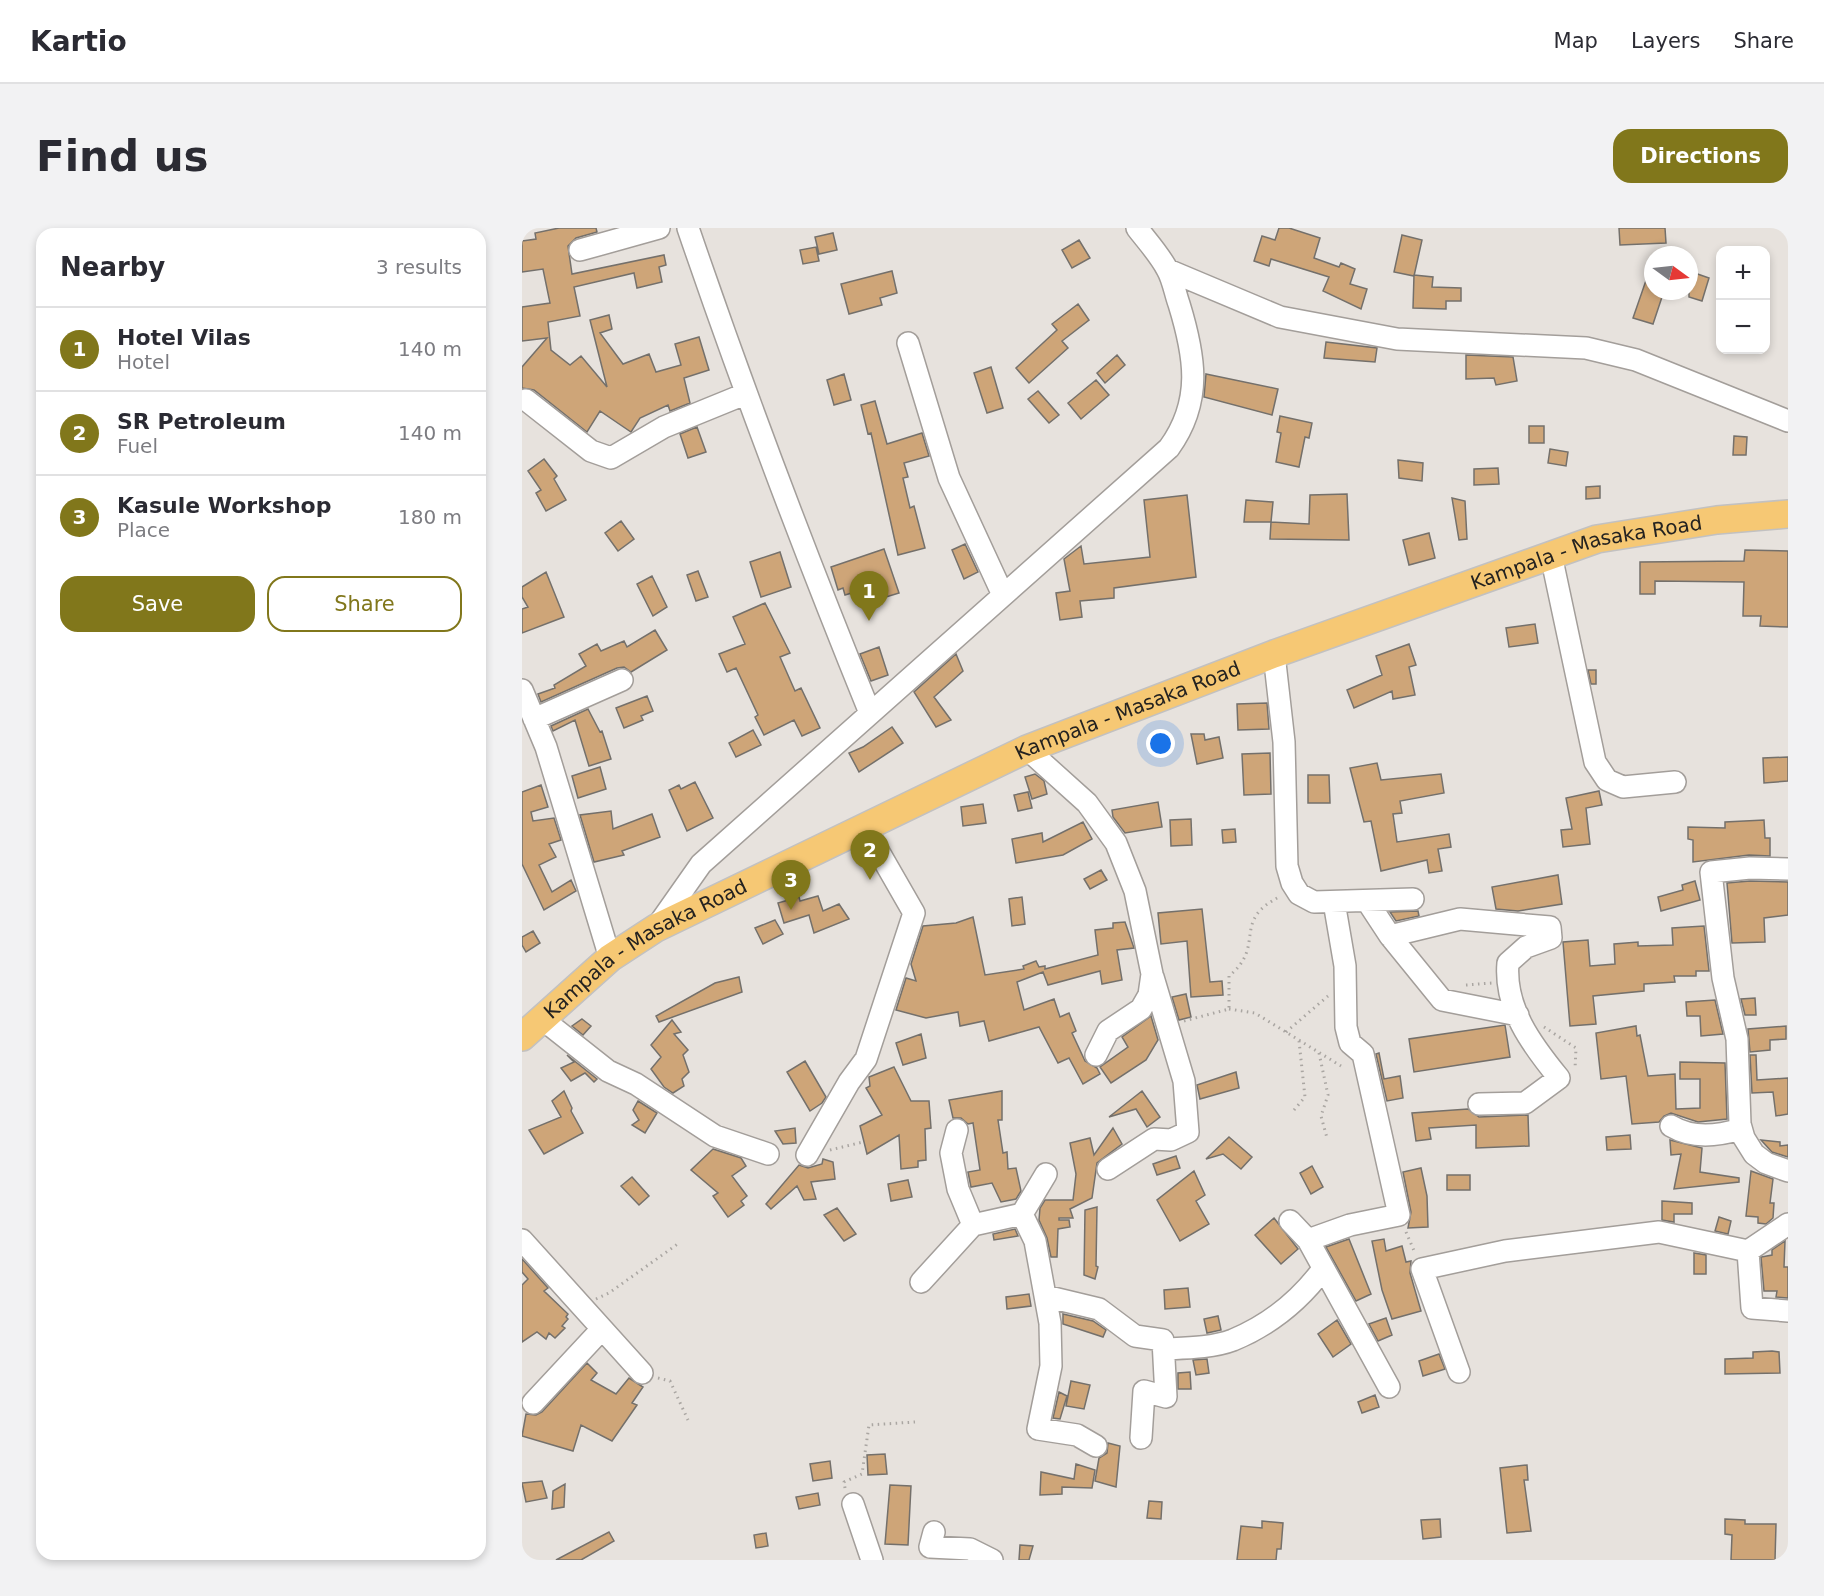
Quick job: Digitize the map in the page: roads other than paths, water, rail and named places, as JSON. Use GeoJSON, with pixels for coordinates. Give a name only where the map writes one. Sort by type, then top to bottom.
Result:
{"type":"FeatureCollection","features":[{"type":"Feature","properties":{"kind":"main road","name":"Kampala - Masaka Road"},"geometry":{"type":"LineString","coordinates":[[532,1027],[610,958],[656,928],[1027,749],[1274,654],[1597,539],[1716,520],[1788,514]]}},
{"type":"Feature","properties":{"kind":"street"},"geometry":{"type":"LineString","coordinates":[[580,250],[660,228]]}},
{"type":"Feature","properties":{"kind":"street"},"geometry":{"type":"LineString","coordinates":[[688,228],[745,394],[799,539],[870,713]]}},
{"type":"Feature","properties":{"kind":"street"},"geometry":{"type":"LineString","coordinates":[[656,928],[701,864],[1168,448],[1180,432],[1190,407],[1194,387],[1192,358],[1168,270],[1137,228]]}},
{"type":"Feature","properties":{"kind":"street"},"geometry":{"type":"LineString","coordinates":[[1168,270],[1280,317],[1385,337],[1586,348],[1636,360],[1788,421]]}},
{"type":"Feature","properties":{"kind":"street"},"geometry":{"type":"LineString","coordinates":[[908,343],[949,477],[1003,595]]}},
{"type":"Feature","properties":{"kind":"street"},"geometry":{"type":"LineString","coordinates":[[526,400],[591,451],[610,458],[663,427],[745,394]]}},
{"type":"Feature","properties":{"kind":"street"},"geometry":{"type":"LineString","coordinates":[[1551,555],[1595,762],[1607,780],[1623,787],[1675,782]]}},
{"type":"Feature","properties":{"kind":"street"},"geometry":{"type":"LineString","coordinates":[[1274,654],[1284,742],[1287,866],[1296,889],[1299,894],[1314,902],[1413,899]]}},
{"type":"Feature","properties":{"kind":"street"},"geometry":{"type":"LineString","coordinates":[[610,958],[546,747],[526,704],[622,680]]}},
{"type":"Feature","properties":{"kind":"street"},"geometry":{"type":"LineString","coordinates":[[1027,749],[1087,803],[1116,843],[1135,891],[1152,974],[1184,1081],[1188,1132],[1171,1140],[1154,1139],[1108,1169]]}},
{"type":"Feature","properties":{"kind":"street"},"geometry":{"type":"LineString","coordinates":[[807,1155],[849,1082],[867,1059],[914,913],[864,826]]}},
{"type":"Feature","properties":{"kind":"street"},"geometry":{"type":"LineString","coordinates":[[1788,868],[1750,868],[1711,872],[1723,978],[1737,1039],[1741,1129],[1754,1154],[1788,1171]]}},
{"type":"Feature","properties":{"kind":"street"},"geometry":{"type":"LineString","coordinates":[[1367,901],[1390,936],[1442,999],[1518,1015]]}},
{"type":"Feature","properties":{"kind":"street"},"geometry":{"type":"LineString","coordinates":[[1308,1239],[1350,1225],[1399,1215],[1363,1054],[1350,1043],[1346,1028],[1346,966],[1335,902]]}},
{"type":"Feature","properties":{"kind":"street"},"geometry":{"type":"LineString","coordinates":[[1390,936],[1460,919],[1550,927],[1551,938],[1526,947],[1508,963],[1506,982],[1527,1040],[1559,1078],[1525,1103],[1479,1104]]}},
{"type":"Feature","properties":{"kind":"street"},"geometry":{"type":"LineString","coordinates":[[1096,1055],[1108,1031],[1141,1009],[1149,995],[1152,974]]}},
{"type":"Feature","properties":{"kind":"street"},"geometry":{"type":"LineString","coordinates":[[532,1027],[608,1071],[636,1084],[715,1136],[768,1154]]}},
{"type":"Feature","properties":{"kind":"street"},"geometry":{"type":"LineString","coordinates":[[1671,1126],[1685,1134],[1722,1135],[1741,1129]]}},
{"type":"Feature","properties":{"kind":"street"},"geometry":{"type":"LineString","coordinates":[[957,1130],[951,1153],[958,1189],[973,1225]]}},
{"type":"Feature","properties":{"kind":"street"},"geometry":{"type":"LineString","coordinates":[[921,1282],[973,1225],[1022,1214],[1046,1174]]}},
{"type":"Feature","properties":{"kind":"street"},"geometry":{"type":"LineString","coordinates":[[1022,1214],[1035,1241],[1050,1323],[1052,1366],[1038,1429],[1077,1435],[1096,1446]]}},
{"type":"Feature","properties":{"kind":"street"},"geometry":{"type":"LineString","coordinates":[[1290,1221],[1308,1239],[1389,1387]]}},
{"type":"Feature","properties":{"kind":"street"},"geometry":{"type":"LineString","coordinates":[[1459,1372],[1422,1269],[1505,1251],[1659,1232],[1748,1251],[1788,1224]]}},
{"type":"Feature","properties":{"kind":"street"},"geometry":{"type":"LineString","coordinates":[[522,1240],[642,1373]]}},
{"type":"Feature","properties":{"kind":"street"},"geometry":{"type":"LineString","coordinates":[[1748,1251],[1752,1308],[1788,1311]]}},
{"type":"Feature","properties":{"kind":"street"},"geometry":{"type":"LineString","coordinates":[[1164,1349],[1198,1347],[1233,1340],[1292,1306],[1323,1269]]}},
{"type":"Feature","properties":{"kind":"street"},"geometry":{"type":"LineString","coordinates":[[1045,1296],[1099,1310],[1135,1336],[1163,1340],[1166,1397],[1144,1391],[1141,1438]]}},
{"type":"Feature","properties":{"kind":"street"},"geometry":{"type":"LineString","coordinates":[[533,1403],[601,1330]]}},
{"type":"Feature","properties":{"kind":"street"},"geometry":{"type":"LineString","coordinates":[[853,1504],[872,1560]]}},
{"type":"Feature","properties":{"kind":"street"},"geometry":{"type":"LineString","coordinates":[[934,1532],[930,1547],[970,1549],[992,1560]]}},
{"type":"Feature","properties":{"kind":"place","name":"Hotel Vilas"},"geometry":{"type":"Point","coordinates":[869,621]}},
{"type":"Feature","properties":{"kind":"place","name":"SR Petroleum"},"geometry":{"type":"Point","coordinates":[870,880]}},
{"type":"Feature","properties":{"kind":"place","name":"Kasule Workshop"},"geometry":{"type":"Point","coordinates":[791,910]}}]}
